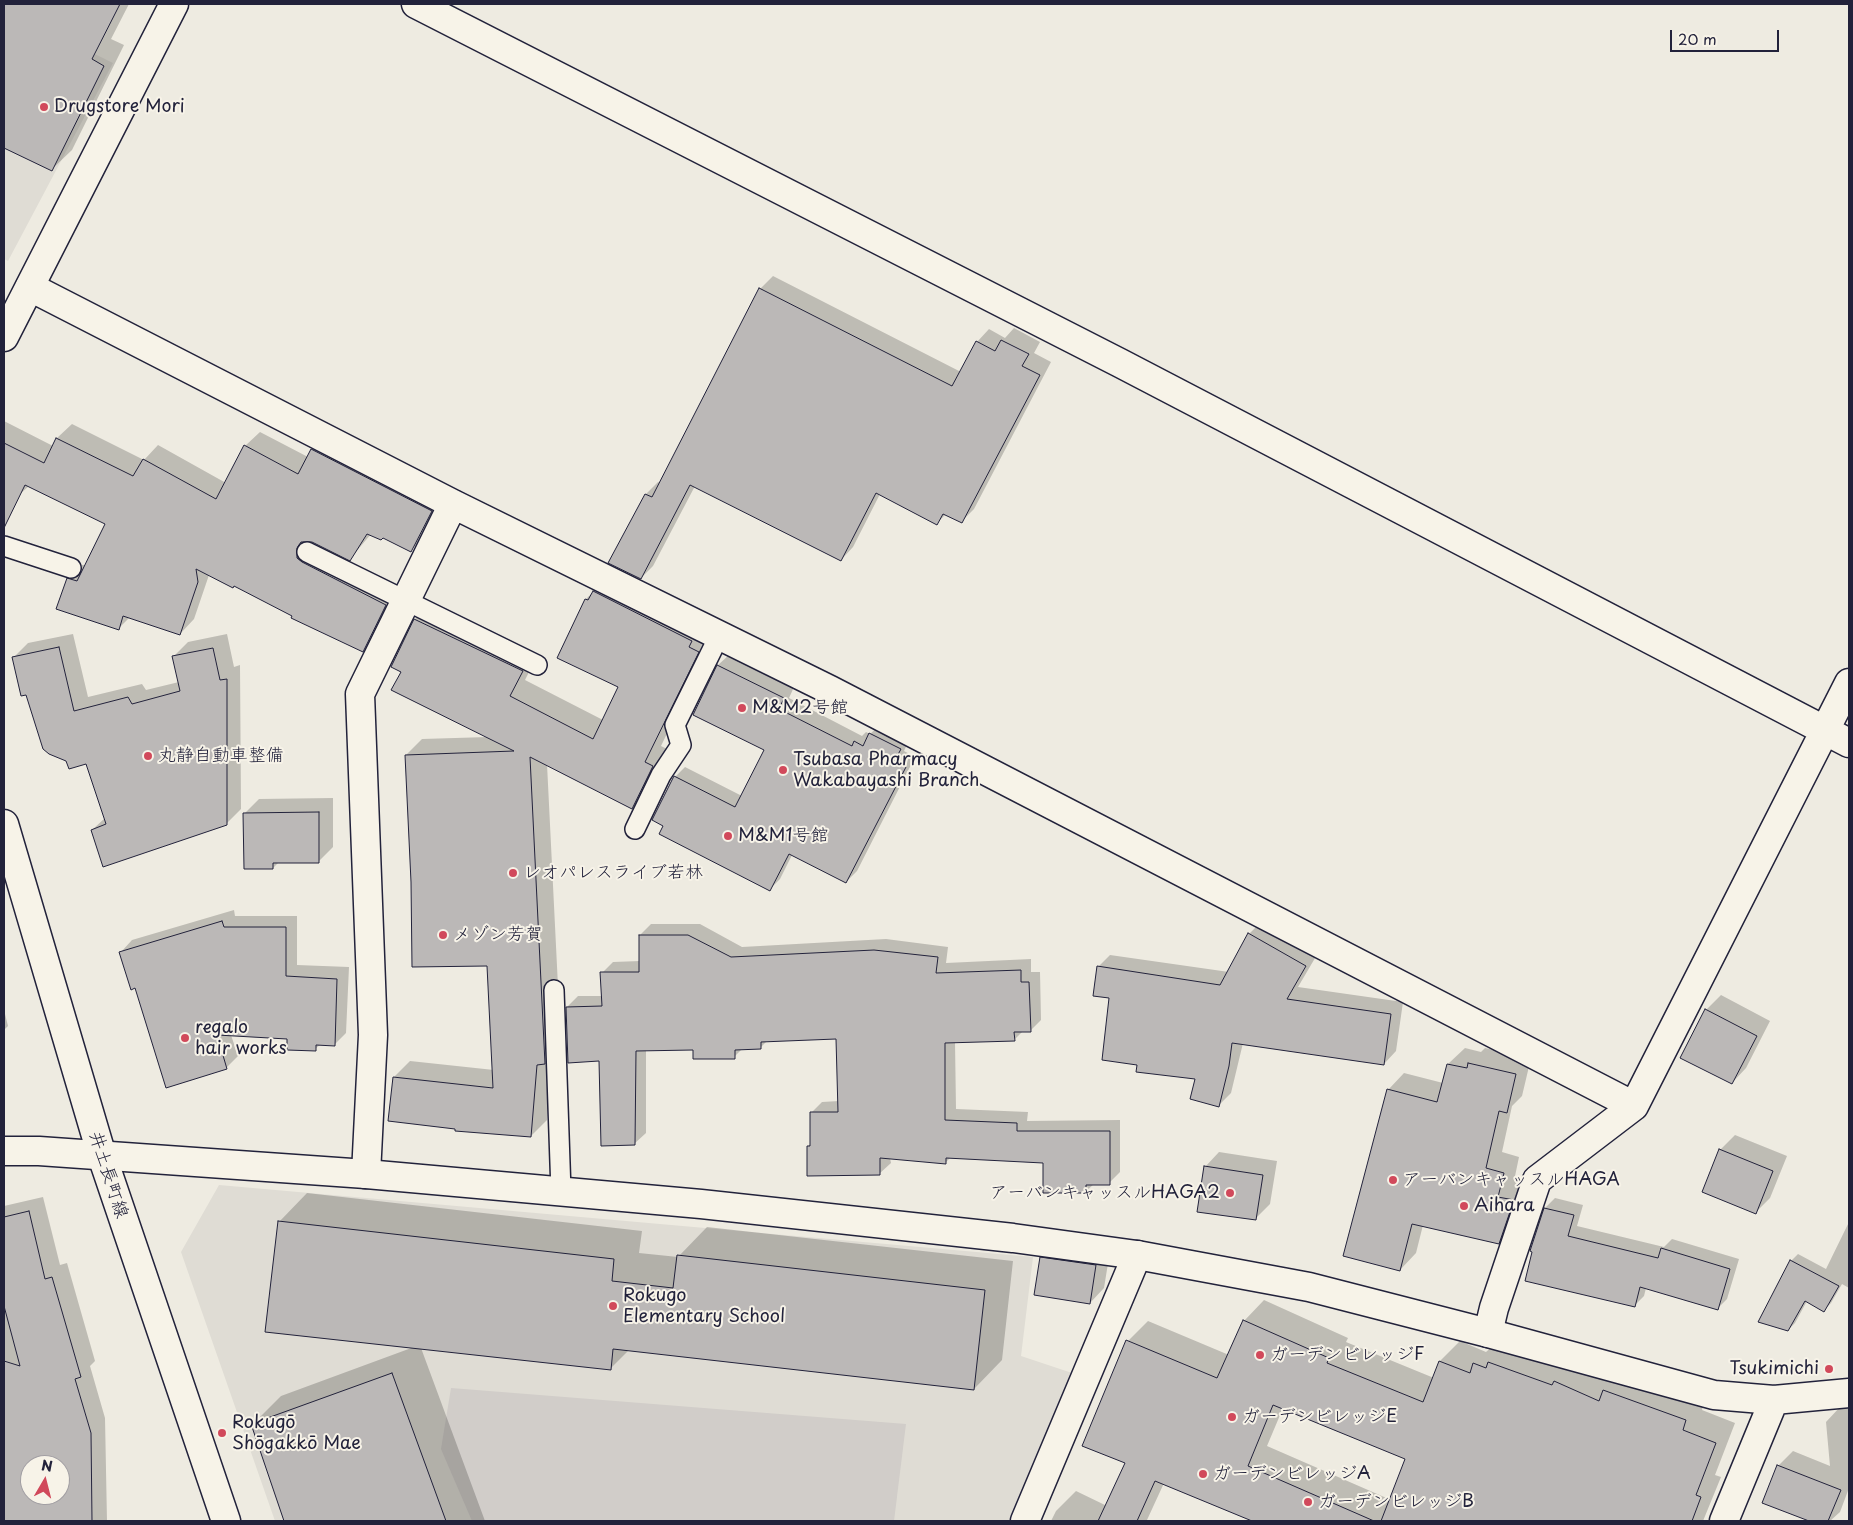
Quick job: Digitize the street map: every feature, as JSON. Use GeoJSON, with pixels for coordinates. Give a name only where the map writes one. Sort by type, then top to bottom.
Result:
{"type":"FeatureCollection","features":[{"type":"Feature","properties":{"kind":"street"},"geometry":{"type":"LineString","coordinates":[[4,337],[172,4]]}},
{"type":"Feature","properties":{"kind":"street"},"geometry":{"type":"LineString","coordinates":[[416,4],[1129,367],[1849,742]]}},
{"type":"Feature","properties":{"kind":"street"},"geometry":{"type":"LineString","coordinates":[[30,287],[452,504],[830,690],[1634,1106]]}},
{"type":"Feature","properties":{"kind":"street"},"geometry":{"type":"LineString","coordinates":[[366,1174],[373,1035],[360,694],[452,504]]}},
{"type":"Feature","properties":{"kind":"street"},"geometry":{"type":"LineString","coordinates":[[1488,1333],[1494,1308],[1537,1180],[1634,1106],[1849,683]]}},
{"type":"Feature","properties":{"kind":"street","name":"井土長町線"},"geometry":{"type":"LineString","coordinates":[[4,824],[102,1156],[226,1521]]}},
{"type":"Feature","properties":{"kind":"street"},"geometry":{"type":"LineString","coordinates":[[4,1151],[366,1174],[701,1204],[974,1234],[1137,1255],[1308,1287],[1488,1333],[1714,1395],[1774,1400],[1849,1393]]}},
{"type":"Feature","properties":{"kind":"street"},"geometry":{"type":"LineString","coordinates":[[1025,1521],[1137,1255]]}},
{"type":"Feature","properties":{"kind":"street"},"geometry":{"type":"LineString","coordinates":[[1724,1521],[1774,1400]]}},
{"type":"Feature","properties":{"kind":"lane"},"geometry":{"type":"LineString","coordinates":[[4,546],[71,568]]}},
{"type":"Feature","properties":{"kind":"lane"},"geometry":{"type":"LineString","coordinates":[[307,552],[537,665]]}},
{"type":"Feature","properties":{"kind":"lane"},"geometry":{"type":"LineString","coordinates":[[635,830],[661,775],[681,745],[675,725],[718,636]]}},
{"type":"Feature","properties":{"kind":"lane"},"geometry":{"type":"LineString","coordinates":[[554,990],[560,1192]]}},
{"type":"Feature","properties":{"kind":"shaded area","name":"Drugstore Mori"},"geometry":{"type":"Polygon","coordinates":[[[4,9],[113,63],[8,261],[4,259],[4,9]]]}},
{"type":"Feature","properties":{"kind":"shaded area","name":"Rokugo Elementary School"},"geometry":{"type":"Polygon","coordinates":[[[219,1185],[1033,1257],[1021,1356],[1072,1373],[1011,1521],[275,1521],[181,1252],[219,1185]]]}},
{"type":"Feature","properties":{"kind":"shaded area"},"geometry":{"type":"Polygon","coordinates":[[[451,1388],[906,1424],[894,1521],[472,1521],[441,1449],[451,1388]]]}},
{"type":"Feature","properties":{"kind":"building","name":"Drugstore Mori"},"geometry":{"type":"Polygon","coordinates":[[[4,4],[120,4],[92,59],[104,66],[52,171],[4,148],[4,4]]]}},
{"type":"Feature","properties":{"kind":"building"},"geometry":{"type":"Polygon","coordinates":[[[759,288],[952,386],[976,341],[995,351],[1001,340],[1029,354],[1022,366],[1040,375],[962,523],[943,514],[937,525],[876,493],[841,561],[690,485],[641,579],[608,563],[645,494],[652,497],[759,288]]]}},
{"type":"Feature","properties":{"kind":"building"},"geometry":{"type":"Polygon","coordinates":[[[56,438],[133,476],[143,459],[216,499],[244,445],[298,474],[311,449],[432,511],[411,552],[383,538],[381,540],[367,534],[350,561],[312,542],[301,542],[297,548],[297,558],[302,562],[386,605],[363,652],[291,618],[292,616],[234,586],[233,588],[196,569],[198,582],[180,635],[123,616],[119,630],[56,609],[67,578],[77,581],[105,524],[25,485],[4,528],[4,443],[44,463],[56,438]]]}},
{"type":"Feature","properties":{"kind":"building"},"geometry":{"type":"Polygon","coordinates":[[[593,591],[692,641],[689,647],[699,652],[645,762],[653,766],[632,809],[530,757],[545,1064],[537,1065],[531,1137],[455,1131],[455,1129],[388,1121],[393,1077],[493,1088],[487,966],[412,967],[411,882],[405,755],[514,751],[391,690],[401,672],[391,667],[414,619],[523,671],[510,696],[593,739],[618,687],[557,658],[585,599],[588,600],[593,591]]]}},
{"type":"Feature","properties":{"kind":"building"},"geometry":{"type":"Polygon","coordinates":[[[59,647],[74,711],[128,697],[132,704],[180,691],[172,656],[213,648],[220,680],[227,679],[227,825],[103,867],[91,830],[106,824],[86,764],[69,769],[66,761],[49,754],[43,749],[26,695],[21,696],[12,657],[59,647]]]}},
{"type":"Feature","properties":{"kind":"building"},"geometry":{"type":"Polygon","coordinates":[[[717,665],[784,698],[779,709],[852,746],[854,741],[863,746],[869,733],[901,749],[894,762],[906,767],[846,883],[789,854],[770,891],[659,834],[663,826],[652,820],[674,776],[735,807],[764,750],[693,715],[717,665]]]}},
{"type":"Feature","properties":{"kind":"building"},"geometry":{"type":"Polygon","coordinates":[[[319,812],[319,863],[273,863],[273,869],[244,869],[243,813],[319,812]]]}},
{"type":"Feature","properties":{"kind":"building"},"geometry":{"type":"Polygon","coordinates":[[[222,921],[224,927],[286,927],[286,976],[337,979],[335,1046],[316,1045],[316,1051],[287,1050],[287,1039],[217,1035],[227,1069],[166,1088],[135,988],[131,990],[119,952],[222,921]]]}},
{"type":"Feature","properties":{"kind":"building"},"geometry":{"type":"Polygon","coordinates":[[[1248,933],[1306,966],[1287,999],[1391,1014],[1384,1065],[1232,1043],[1229,1066],[1219,1107],[1190,1099],[1195,1079],[1136,1072],[1137,1065],[1102,1060],[1109,998],[1093,996],[1097,966],[1220,985],[1248,933]]]}},
{"type":"Feature","properties":{"kind":"building"},"geometry":{"type":"Polygon","coordinates":[[[639,935],[688,935],[731,957],[874,950],[938,957],[936,973],[1021,970],[1021,982],[1029,982],[1031,1032],[1014,1032],[1015,1041],[945,1043],[945,1120],[1017,1123],[1017,1131],[1110,1131],[1110,1185],[1086,1185],[1086,1193],[1043,1193],[1043,1163],[946,1158],[946,1164],[880,1158],[880,1175],[807,1176],[807,1146],[810,1146],[810,1112],[838,1112],[836,1039],[761,1042],[761,1049],[735,1050],[735,1059],[693,1059],[693,1050],[636,1051],[635,1145],[601,1146],[599,1061],[568,1063],[566,1007],[602,1006],[600,972],[639,972],[639,935]]]}},
{"type":"Feature","properties":{"kind":"building"},"geometry":{"type":"Polygon","coordinates":[[[1705,1009],[1757,1036],[1732,1084],[1680,1058],[1705,1009]]]}},
{"type":"Feature","properties":{"kind":"building"},"geometry":{"type":"Polygon","coordinates":[[[1468,1063],[1516,1074],[1507,1113],[1499,1111],[1486,1168],[1504,1173],[1498,1197],[1514,1200],[1499,1244],[1412,1224],[1400,1271],[1343,1256],[1387,1089],[1437,1102],[1447,1064],[1467,1068],[1468,1063]]]}},
{"type":"Feature","properties":{"kind":"building"},"geometry":{"type":"Polygon","coordinates":[[[1719,1149],[1773,1171],[1756,1214],[1702,1192],[1719,1149]]]}},
{"type":"Feature","properties":{"kind":"building","name":"アーバンキャッスルHAGA2"},"geometry":{"type":"Polygon","coordinates":[[[1204,1166],[1263,1175],[1256,1220],[1197,1212],[1204,1166]]]}},
{"type":"Feature","properties":{"kind":"building"},"geometry":{"type":"Polygon","coordinates":[[[1544,1208],[1574,1215],[1568,1236],[1658,1258],[1661,1248],[1730,1269],[1718,1310],[1640,1287],[1635,1307],[1525,1281],[1532,1252],[1530,1251],[1544,1208]]]}},
{"type":"Feature","properties":{"kind":"building"},"geometry":{"type":"Polygon","coordinates":[[[29,1211],[45,1279],[52,1277],[81,1377],[75,1379],[91,1433],[92,1521],[4,1521],[4,1361],[20,1366],[4,1306],[4,1217],[29,1211]]]}},
{"type":"Feature","properties":{"kind":"building"},"geometry":{"type":"Polygon","coordinates":[[[278,1221],[614,1259],[612,1281],[673,1288],[677,1255],[985,1290],[974,1390],[613,1349],[611,1370],[265,1332],[278,1221]]]}},
{"type":"Feature","properties":{"kind":"building"},"geometry":{"type":"Polygon","coordinates":[[[1040,1257],[1096,1265],[1090,1304],[1034,1295],[1040,1257]]]}},
{"type":"Feature","properties":{"kind":"building"},"geometry":{"type":"Polygon","coordinates":[[[1790,1260],[1839,1286],[1824,1312],[1805,1301],[1788,1331],[1758,1322],[1790,1260]]]}},
{"type":"Feature","properties":{"kind":"building"},"geometry":{"type":"Polygon","coordinates":[[[1243,1320],[1329,1358],[1327,1363],[1423,1402],[1439,1361],[1470,1373],[1473,1363],[1486,1368],[1488,1362],[1552,1385],[1554,1381],[1599,1401],[1603,1390],[1686,1420],[1683,1430],[1716,1443],[1696,1495],[1701,1497],[1692,1521],[1381,1521],[1405,1459],[1273,1405],[1248,1466],[1374,1521],[1252,1521],[1155,1481],[1137,1521],[1098,1521],[1125,1463],[1082,1446],[1126,1340],[1217,1378],[1243,1320]]]}},
{"type":"Feature","properties":{"kind":"building"},"geometry":{"type":"Polygon","coordinates":[[[392,1373],[446,1521],[284,1521],[251,1424],[392,1373]]]}},
{"type":"Feature","properties":{"kind":"building"},"geometry":{"type":"Polygon","coordinates":[[[1777,1465],[1841,1490],[1828,1521],[1809,1521],[1762,1503],[1777,1465]]]}},
{"type":"Feature","properties":{"kind":"place","name":"Drugstore Mori"},"geometry":{"type":"Point","coordinates":[44,107]}},
{"type":"Feature","properties":{"kind":"place","name":"M&M2号館"},"geometry":{"type":"Point","coordinates":[742,708]}},
{"type":"Feature","properties":{"kind":"place","name":"丸静自動車整備"},"geometry":{"type":"Point","coordinates":[148,756]}},
{"type":"Feature","properties":{"kind":"place","name":"Tsubasa Pharmacy Wakabayashi Branch"},"geometry":{"type":"Point","coordinates":[783,770]}},
{"type":"Feature","properties":{"kind":"place","name":"M&M1号館"},"geometry":{"type":"Point","coordinates":[728,836]}},
{"type":"Feature","properties":{"kind":"place","name":"レオパレスライブ若林"},"geometry":{"type":"Point","coordinates":[513,873]}},
{"type":"Feature","properties":{"kind":"place","name":"メゾン芳賀"},"geometry":{"type":"Point","coordinates":[443,935]}},
{"type":"Feature","properties":{"kind":"place","name":"regalo hair works"},"geometry":{"type":"Point","coordinates":[185,1038]}},
{"type":"Feature","properties":{"kind":"place","name":"アーバンキャッスルHAGA"},"geometry":{"type":"Point","coordinates":[1393,1180]}},
{"type":"Feature","properties":{"kind":"place","name":"アーバンキャッスルHAGA2"},"geometry":{"type":"Point","coordinates":[1230,1193]}},
{"type":"Feature","properties":{"kind":"place","name":"Aihara"},"geometry":{"type":"Point","coordinates":[1464,1206]}},
{"type":"Feature","properties":{"kind":"place","name":"Rokugo Elementary School"},"geometry":{"type":"Point","coordinates":[613,1306]}},
{"type":"Feature","properties":{"kind":"place","name":"ガーデンビレッジF"},"geometry":{"type":"Point","coordinates":[1260,1355]}},
{"type":"Feature","properties":{"kind":"place","name":"Tsukimichi"},"geometry":{"type":"Point","coordinates":[1829,1369]}},
{"type":"Feature","properties":{"kind":"place","name":"ガーデンビレッジE"},"geometry":{"type":"Point","coordinates":[1232,1417]}},
{"type":"Feature","properties":{"kind":"place","name":"Rokugō Shōgakkō Mae"},"geometry":{"type":"Point","coordinates":[222,1433]}},
{"type":"Feature","properties":{"kind":"place","name":"ガーデンビレッジA"},"geometry":{"type":"Point","coordinates":[1203,1474]}},
{"type":"Feature","properties":{"kind":"place","name":"ガーデンビレッジB"},"geometry":{"type":"Point","coordinates":[1308,1502]}}]}
